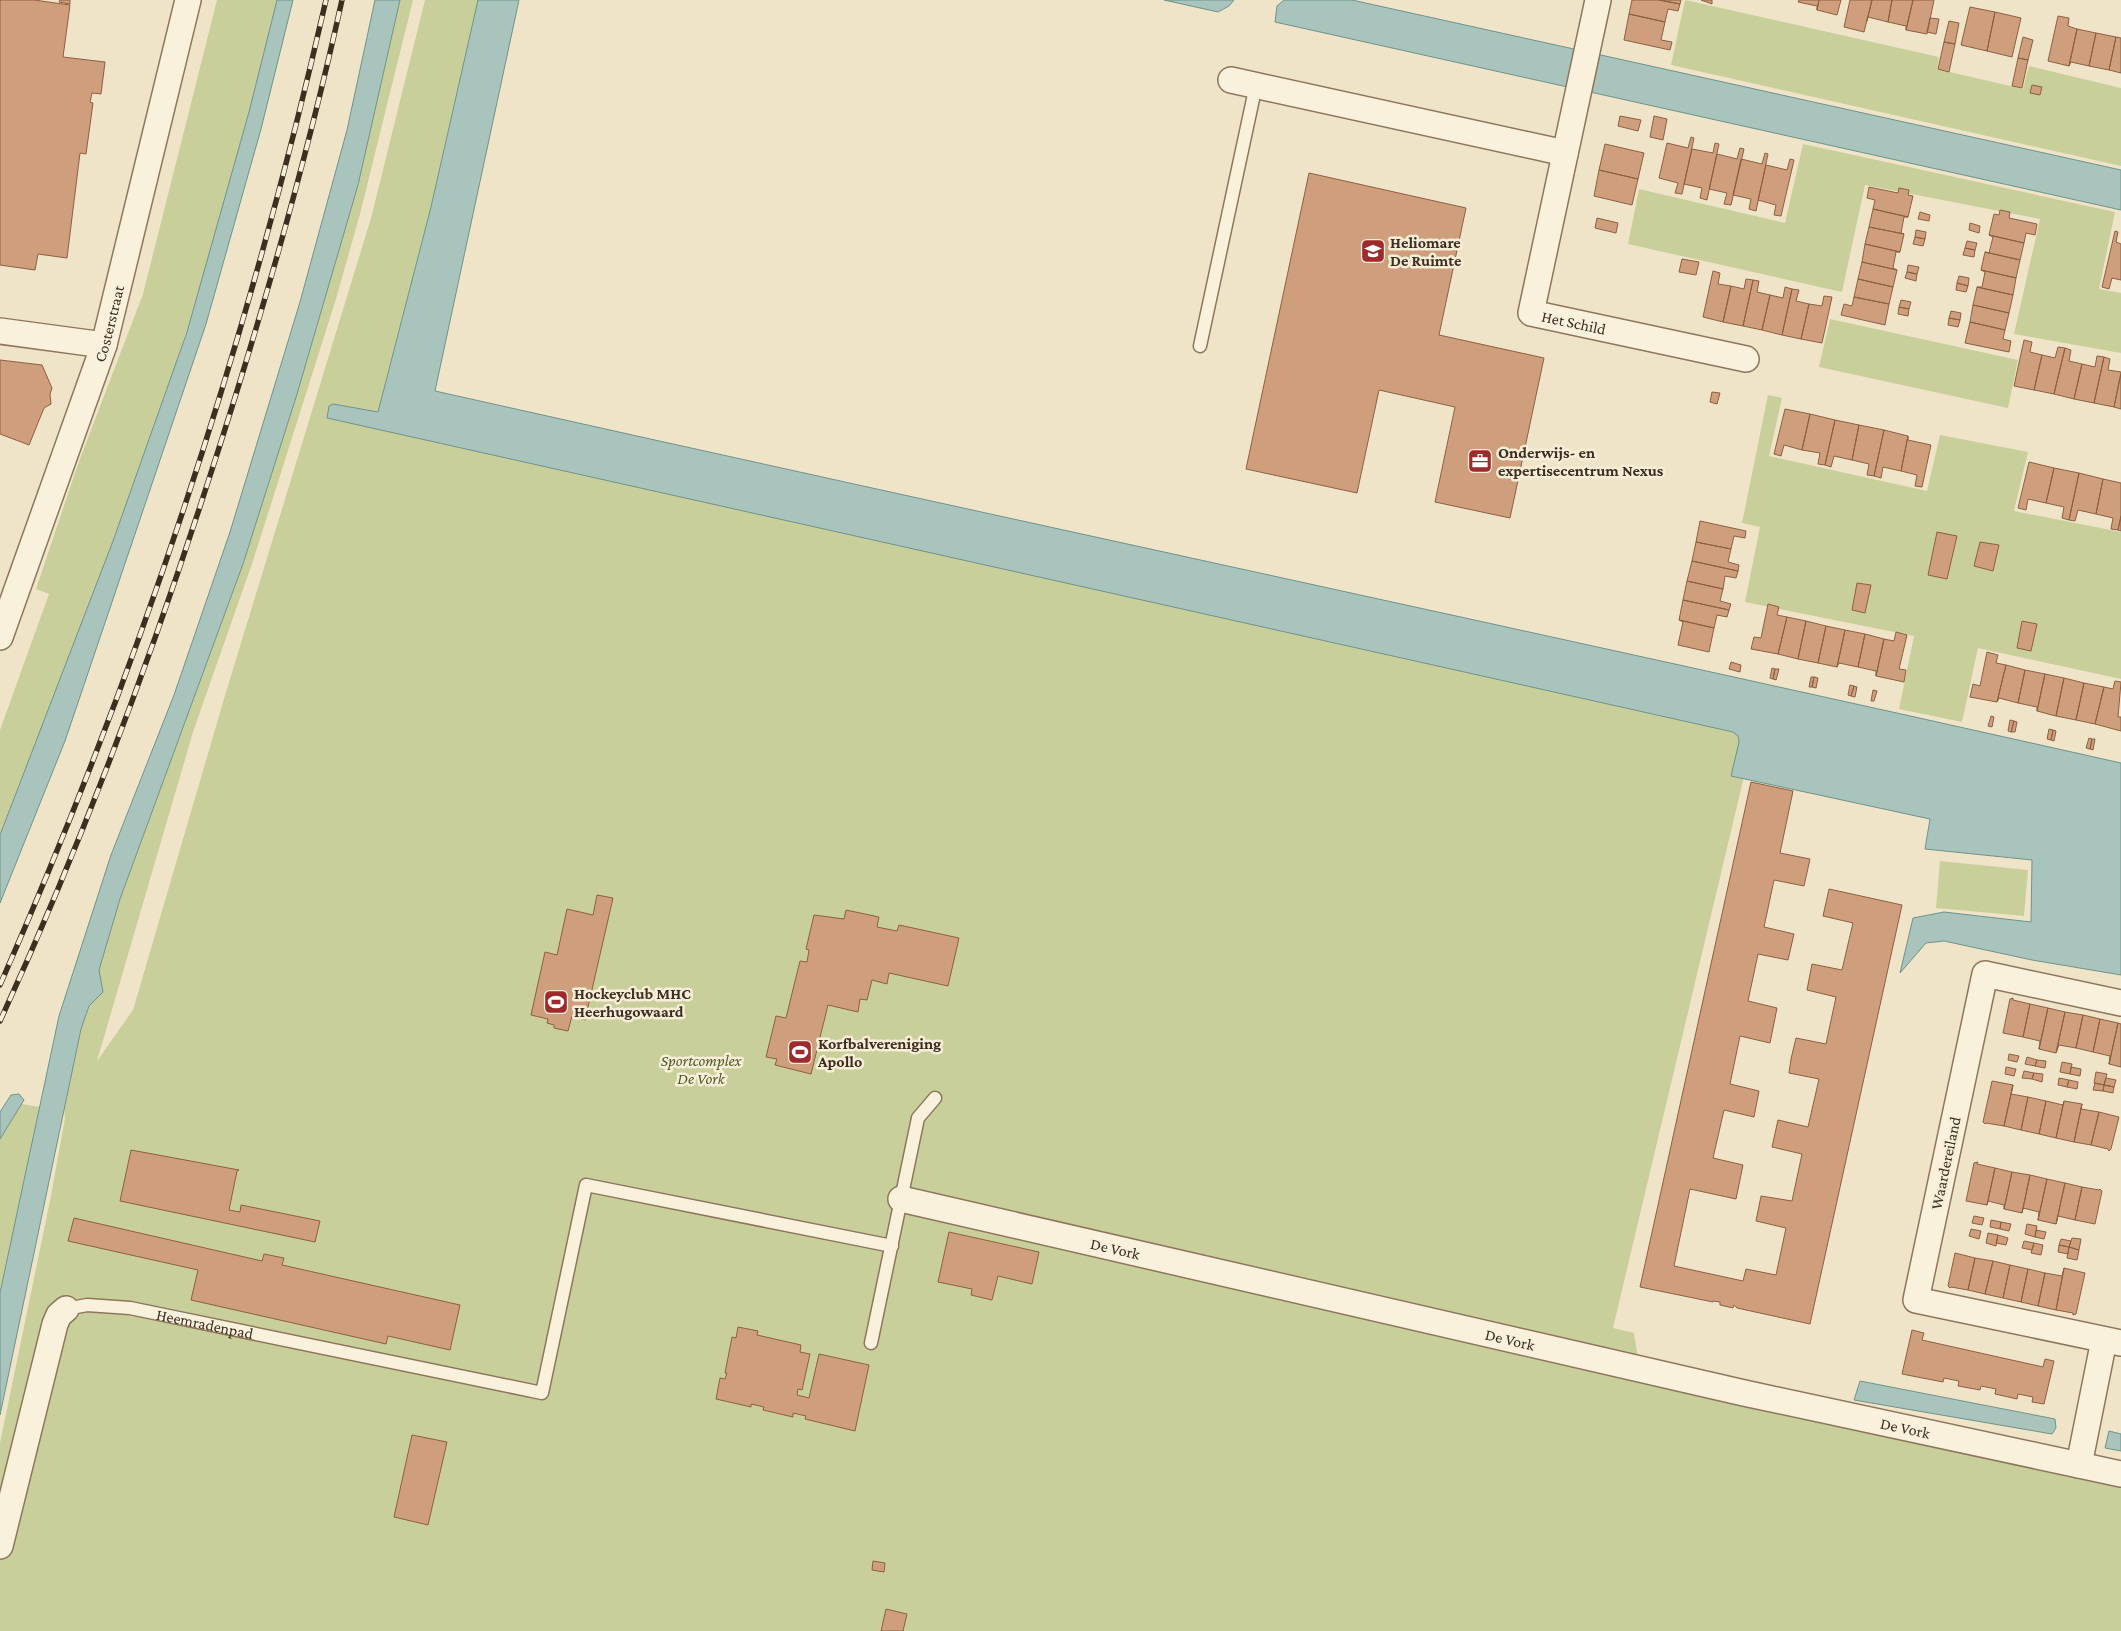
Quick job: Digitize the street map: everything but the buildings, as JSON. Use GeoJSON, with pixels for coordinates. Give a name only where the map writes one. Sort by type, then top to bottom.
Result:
{"type":"FeatureCollection","features":[{"type":"Feature","properties":{"kind":"street","name":"Costerstraat"},"geometry":{"type":"LineString","coordinates":[[0,637],[104,345],[188,0]]}},
{"type":"Feature","properties":{"kind":"street","name":"Het Schild"},"geometry":{"type":"LineString","coordinates":[[1598,0],[1531,313],[1746,359]]}},
{"type":"Feature","properties":{"kind":"street"},"geometry":{"type":"LineString","coordinates":[[1232,80],[1565,153]]}},
{"type":"Feature","properties":{"kind":"street"},"geometry":{"type":"LineString","coordinates":[[0,331],[104,345]]}},
{"type":"Feature","properties":{"kind":"street","name":"Waardereiland"},"geometry":{"type":"LineString","coordinates":[[2079,1465],[2113,1342],[1916,1300],[1985,974],[2121,1003]]}},
{"type":"Feature","properties":{"kind":"street","name":"De Vork"},"geometry":{"type":"LineString","coordinates":[[902,1199],[1725,1389],[2121,1474]]}},
{"type":"Feature","properties":{"kind":"street","name":"Heemradenpad"},"geometry":{"type":"LineString","coordinates":[[0,1546],[55,1324],[59,1315],[66,1310]]}},
{"type":"Feature","properties":{"kind":"lane"},"geometry":{"type":"LineString","coordinates":[[1200,346],[1256,85]]}},
{"type":"Feature","properties":{"kind":"lane"},"geometry":{"type":"LineString","coordinates":[[871,1343],[918,1118],[935,1098]]}},
{"type":"Feature","properties":{"kind":"lane","name":"Heemradenpad"},"geometry":{"type":"LineString","coordinates":[[66,1310],[87,1305],[130,1308],[542,1393],[586,1185],[892,1246]]}},
{"type":"Feature","properties":{"kind":"green space"},"geometry":{"type":"Polygon","coordinates":[[[217,0],[277,0],[224,209],[165,397],[73,648],[0,835],[0,730],[49,594],[36,589],[78,464],[143,294],[217,0]]]}},
{"type":"Feature","properties":{"kind":"green space","name":"Sportcomplex De Vork"},"geometry":{"type":"Polygon","coordinates":[[[400,0],[413,0],[360,214],[336,299],[253,561],[193,732],[97,1061],[133,1010],[226,692],[371,218],[425,0],[478,0],[431,207],[378,412],[333,404],[1756,726],[1613,1328],[1634,1333],[1639,1365],[2121,1475],[2121,1631],[0,1631],[0,1443],[51,1196],[65,1118],[64,1109],[81,1029],[89,1006],[94,1000],[99,970],[120,899],[243,564],[297,394],[358,185],[400,0]]]}},
{"type":"Feature","properties":{"kind":"green space"},"geometry":{"type":"Polygon","coordinates":[[[1685,0],[1939,57],[1937,69],[2023,89],[2029,66],[2121,88],[2121,166],[1671,65],[1685,0]]]}},
{"type":"Feature","properties":{"kind":"green space"},"geometry":{"type":"Polygon","coordinates":[[[1803,144],[2115,212],[2099,289],[2121,293],[2121,353],[2014,334],[2040,219],[1865,185],[1842,292],[1628,244],[1639,189],[1785,223],[1803,144]]]}},
{"type":"Feature","properties":{"kind":"green space"},"geometry":{"type":"Polygon","coordinates":[[[1830,319],[2018,360],[2008,408],[1819,367],[1830,319]]]}},
{"type":"Feature","properties":{"kind":"green space"},"geometry":{"type":"Polygon","coordinates":[[[1768,395],[1782,398],[1769,456],[1927,491],[1940,435],[2028,452],[2014,511],[2121,532],[2121,679],[1978,648],[1962,722],[1899,709],[1914,636],[1745,602],[1760,527],[1742,523],[1768,395]]]}},
{"type":"Feature","properties":{"kind":"green space"},"geometry":{"type":"Polygon","coordinates":[[[1940,861],[2028,870],[2024,916],[1936,908],[1940,861]]]}},
{"type":"Feature","properties":{"kind":"green space"},"geometry":{"type":"Polygon","coordinates":[[[21,1104],[40,1107],[0,1293],[0,1139],[21,1104]]]}},
{"type":"Feature","properties":{"kind":"water"},"geometry":{"type":"Polygon","coordinates":[[[277,0],[293,0],[261,129],[206,324],[65,741],[0,903],[0,835],[113,541],[187,332],[249,112],[277,0]]]}},
{"type":"Feature","properties":{"kind":"water"},"geometry":{"type":"Polygon","coordinates":[[[375,0],[400,0],[358,185],[297,394],[243,564],[120,899],[99,970],[103,992],[89,1006],[81,1029],[0,1415],[0,1293],[59,1016],[111,855],[174,695],[230,532],[300,302],[347,130],[375,0]]]}},
{"type":"Feature","properties":{"kind":"water"},"geometry":{"type":"Polygon","coordinates":[[[478,0],[519,0],[435,391],[2121,763],[2121,975],[2032,960],[1944,941],[1926,943],[1900,973],[1913,918],[1944,912],[2031,922],[2032,860],[1925,849],[1930,819],[1731,776],[1739,742],[1738,736],[1733,732],[327,418],[329,406],[333,404],[378,412],[431,207],[478,0]]]}},
{"type":"Feature","properties":{"kind":"water"},"geometry":{"type":"Polygon","coordinates":[[[1164,0],[1234,0],[1229,6],[1218,12],[1164,0]]]}},
{"type":"Feature","properties":{"kind":"water"},"geometry":{"type":"Polygon","coordinates":[[[1284,0],[1352,0],[2121,170],[2121,210],[1275,22],[1277,6],[1284,0]]]}},
{"type":"Feature","properties":{"kind":"water"},"geometry":{"type":"Polygon","coordinates":[[[19,1094],[24,1100],[0,1139],[0,1112],[11,1095],[19,1094]]]}},
{"type":"Feature","properties":{"kind":"water"},"geometry":{"type":"Polygon","coordinates":[[[1860,1381],[2055,1419],[2056,1428],[2052,1434],[1854,1400],[1860,1381]]]}},
{"type":"Feature","properties":{"kind":"water"},"geometry":{"type":"Polygon","coordinates":[[[2109,1431],[2121,1434],[2121,1451],[2105,1448],[2109,1431]]]}},
{"type":"Feature","properties":{"kind":"railway"},"geometry":{"type":"LineString","coordinates":[[0,985],[51,865],[99,744],[187,500],[262,252],[296,126],[326,0]]}},
{"type":"Feature","properties":{"kind":"railway"},"geometry":{"type":"LineString","coordinates":[[0,1021],[85,823],[137,689],[184,553],[245,365],[280,244],[313,123],[342,0]]}},
{"type":"Feature","properties":{"kind":"place","name":"Heliomare De Ruimte"},"geometry":{"type":"Point","coordinates":[1373,251]}},
{"type":"Feature","properties":{"kind":"place","name":"Onderwijs- en expertisecentrum Nexus"},"geometry":{"type":"Point","coordinates":[1480,461]}},
{"type":"Feature","properties":{"kind":"place","name":"Hockeyclub MHC Heerhugowaard"},"geometry":{"type":"Point","coordinates":[556,1002]}},
{"type":"Feature","properties":{"kind":"place","name":"Korfbalvereniging Apollo"},"geometry":{"type":"Point","coordinates":[800,1052]}}]}
